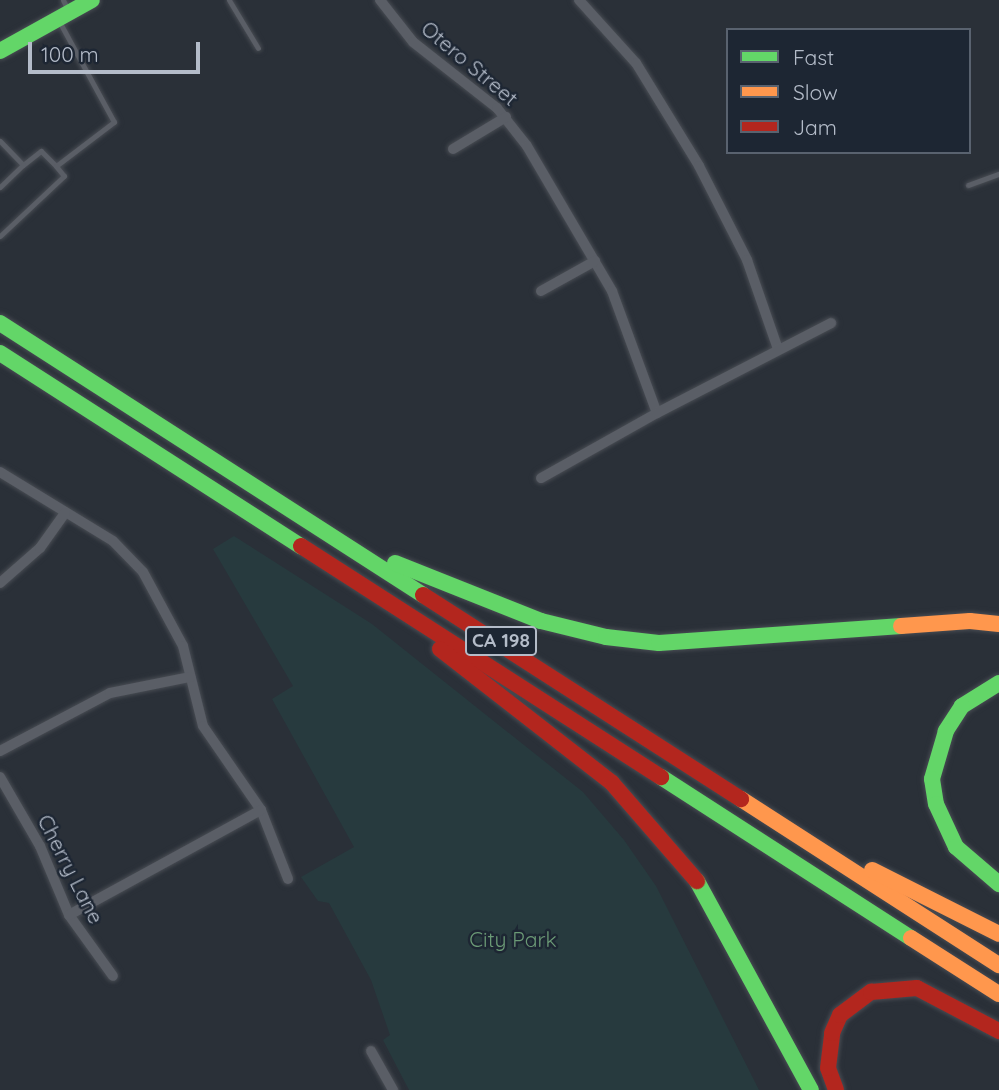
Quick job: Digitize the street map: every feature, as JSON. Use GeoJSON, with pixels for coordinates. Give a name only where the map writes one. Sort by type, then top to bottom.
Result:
{"type":"FeatureCollection","features":[{"type":"Feature","properties":{"kind":"main road"},"geometry":{"type":"LineString","coordinates":[[0,51],[63,10],[92,0]]}},
{"type":"Feature","properties":{"kind":"main road","name":"CA 198"},"geometry":{"type":"LineString","coordinates":[[0,323],[999,965]]}},
{"type":"Feature","properties":{"kind":"main road","name":"CA 198"},"geometry":{"type":"LineString","coordinates":[[0,352],[999,994]]}},
{"type":"Feature","properties":{"kind":"main road"},"geometry":{"type":"LineString","coordinates":[[330,534],[450,588],[541,621],[606,637],[700,643],[970,621],[999,624]]}},
{"type":"Feature","properties":{"kind":"main road"},"geometry":{"type":"LineString","coordinates":[[396,607],[441,650],[612,783],[670,845],[708,896],[811,1090]]}},
{"type":"Feature","properties":{"kind":"main road"},"geometry":{"type":"LineString","coordinates":[[999,683],[962,706],[946,731],[932,779],[936,804],[956,847],[999,884]]}},
{"type":"Feature","properties":{"kind":"main road","name":"CA 198"},"geometry":{"type":"LineString","coordinates":[[781,824],[999,934]]}},
{"type":"Feature","properties":{"kind":"main road"},"geometry":{"type":"LineString","coordinates":[[836,1090],[828,1068],[832,1033],[841,1015],[871,992],[917,989],[999,1031]]}},
{"type":"Feature","properties":{"kind":"street","name":"Otero Street"},"geometry":{"type":"LineString","coordinates":[[380,0],[413,42],[506,117],[595,261],[624,320],[657,413]]}},
{"type":"Feature","properties":{"kind":"street"},"geometry":{"type":"LineString","coordinates":[[579,0],[630,55],[699,166],[747,260],[778,349]]}},
{"type":"Feature","properties":{"kind":"street"},"geometry":{"type":"LineString","coordinates":[[453,149],[506,117]]}},
{"type":"Feature","properties":{"kind":"street"},"geometry":{"type":"LineString","coordinates":[[541,291],[595,261]]}},
{"type":"Feature","properties":{"kind":"street"},"geometry":{"type":"LineString","coordinates":[[541,478],[657,413],[831,323]]}},
{"type":"Feature","properties":{"kind":"street"},"geometry":{"type":"LineString","coordinates":[[0,472],[113,541],[143,572],[173,621],[203,726],[261,810],[288,879]]}},
{"type":"Feature","properties":{"kind":"street"},"geometry":{"type":"LineString","coordinates":[[0,583],[40,548],[65,513]]}},
{"type":"Feature","properties":{"kind":"street"},"geometry":{"type":"LineString","coordinates":[[0,751],[110,693],[190,677]]}},
{"type":"Feature","properties":{"kind":"street","name":"Cherry Lane"},"geometry":{"type":"LineString","coordinates":[[0,777],[40,846],[69,915],[113,976]]}},
{"type":"Feature","properties":{"kind":"street"},"geometry":{"type":"LineString","coordinates":[[69,915],[261,810]]}},
{"type":"Feature","properties":{"kind":"street"},"geometry":{"type":"LineString","coordinates":[[371,1051],[393,1090]]}},
{"type":"Feature","properties":{"kind":"lane"},"geometry":{"type":"LineString","coordinates":[[229,0],[258,48]]}},
{"type":"Feature","properties":{"kind":"lane"},"geometry":{"type":"LineString","coordinates":[[56,166],[114,122],[63,10]]}},
{"type":"Feature","properties":{"kind":"lane"},"geometry":{"type":"LineString","coordinates":[[0,141],[23,166]]}},
{"type":"Feature","properties":{"kind":"lane"},"geometry":{"type":"LineString","coordinates":[[0,187],[41,151],[64,176],[0,236]]}},
{"type":"Feature","properties":{"kind":"lane"},"geometry":{"type":"LineString","coordinates":[[968,185],[999,174]]}},
{"type":"Feature","properties":{"kind":"green space","name":"City Park"},"geometry":{"type":"Polygon","coordinates":[[[234,536],[372,624],[583,792],[624,840],[656,886],[759,1090],[409,1090],[383,1040],[390,1035],[371,980],[329,903],[318,901],[301,877],[354,847],[272,699],[293,686],[213,549],[234,536]]]}},
{"type":"Feature","properties":{"kind":"traffic: fast"},"geometry":{"type":"LineString","coordinates":[[0,51],[92,0]]}},
{"type":"Feature","properties":{"kind":"traffic: fast"},"geometry":{"type":"LineString","coordinates":[[0,323],[423,595]]}},
{"type":"Feature","properties":{"kind":"traffic: fast"},"geometry":{"type":"LineString","coordinates":[[0,353],[301,546]]}},
{"type":"Feature","properties":{"kind":"traffic: fast"},"geometry":{"type":"LineString","coordinates":[[395,563],[541,621],[606,637],[659,643],[901,626]]}},
{"type":"Feature","properties":{"kind":"traffic: fast"},"geometry":{"type":"LineString","coordinates":[[999,683],[962,706],[946,731],[932,779],[936,804],[956,847],[999,884]]}},
{"type":"Feature","properties":{"kind":"traffic: fast"},"geometry":{"type":"LineString","coordinates":[[661,777],[911,938]]}},
{"type":"Feature","properties":{"kind":"traffic: fast"},"geometry":{"type":"LineString","coordinates":[[697,881],[811,1090]]}},
{"type":"Feature","properties":{"kind":"traffic: slow"},"geometry":{"type":"LineString","coordinates":[[901,626],[970,621],[999,624]]}},
{"type":"Feature","properties":{"kind":"traffic: slow"},"geometry":{"type":"LineString","coordinates":[[741,799],[999,965]]}},
{"type":"Feature","properties":{"kind":"traffic: slow"},"geometry":{"type":"LineString","coordinates":[[872,870],[999,934]]}},
{"type":"Feature","properties":{"kind":"traffic: slow"},"geometry":{"type":"LineString","coordinates":[[911,938],[999,994]]}},
{"type":"Feature","properties":{"kind":"traffic: jam"},"geometry":{"type":"LineString","coordinates":[[301,546],[661,777]]}},
{"type":"Feature","properties":{"kind":"traffic: jam"},"geometry":{"type":"LineString","coordinates":[[423,595],[741,799]]}},
{"type":"Feature","properties":{"kind":"traffic: jam"},"geometry":{"type":"LineString","coordinates":[[440,649],[612,783],[697,881]]}},
{"type":"Feature","properties":{"kind":"traffic: jam"},"geometry":{"type":"LineString","coordinates":[[836,1090],[828,1068],[832,1033],[840,1015],[871,992],[917,988],[999,1031]]}}]}
